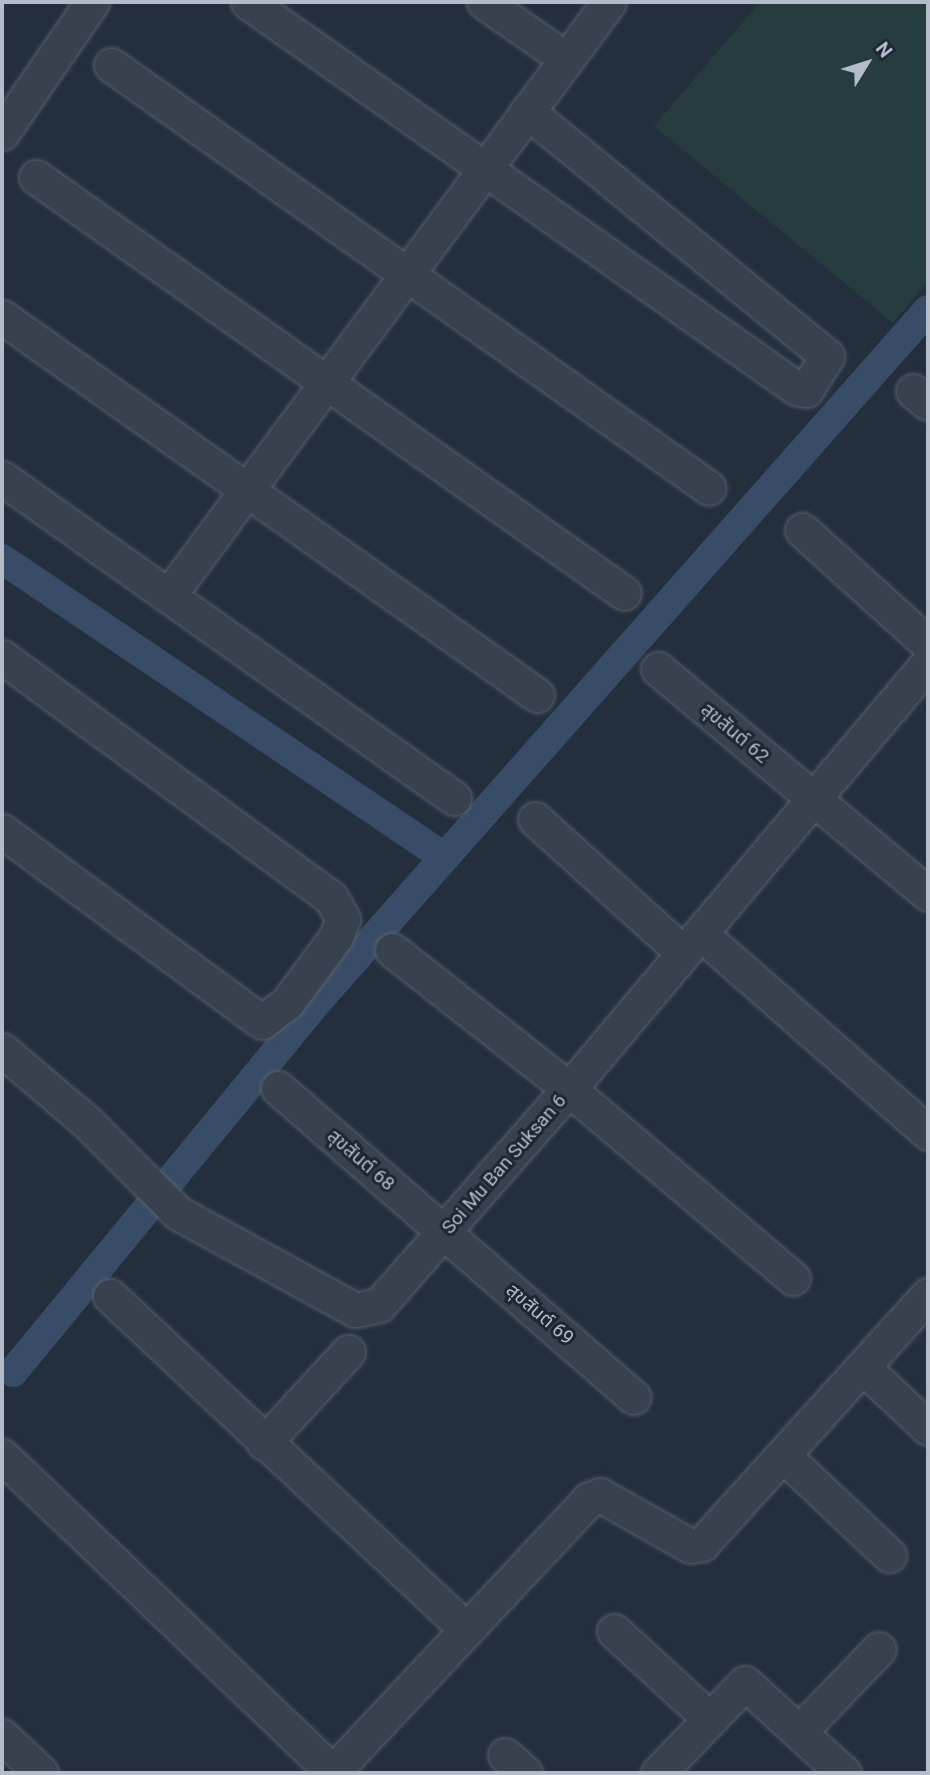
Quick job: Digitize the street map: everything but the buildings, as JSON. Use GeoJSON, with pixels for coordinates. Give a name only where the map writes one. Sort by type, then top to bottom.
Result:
{"type":"FeatureCollection","features":[{"type":"Feature","properties":{"kind":"street"},"geometry":{"type":"LineString","coordinates":[[5,122],[92,2]]}},
{"type":"Feature","properties":{"kind":"street"},"geometry":{"type":"LineString","coordinates":[[248,2],[796,388],[806,390],[827,362],[827,356],[527,111]]}},
{"type":"Feature","properties":{"kind":"street"},"geometry":{"type":"LineString","coordinates":[[484,2],[566,59]]}},
{"type":"Feature","properties":{"kind":"street"},"geometry":{"type":"LineString","coordinates":[[169,595],[609,2]]}},
{"type":"Feature","properties":{"kind":"street"},"geometry":{"type":"LineString","coordinates":[[111,65],[709,488]]}},
{"type":"Feature","properties":{"kind":"street"},"geometry":{"type":"LineString","coordinates":[[36,177],[624,593]]}},
{"type":"Feature","properties":{"kind":"street"},"geometry":{"type":"LineString","coordinates":[[2,317],[537,695]]}},
{"type":"Feature","properties":{"kind":"street"},"geometry":{"type":"LineString","coordinates":[[2,478],[454,798]]}},
{"type":"Feature","properties":{"kind":"street"},"geometry":{"type":"LineString","coordinates":[[802,530],[928,644]]}},
{"type":"Feature","properties":{"kind":"street"},"geometry":{"type":"LineString","coordinates":[[2,657],[331,898],[342,919],[336,937],[287,1003],[262,1022],[2,831]]}},
{"type":"Feature","properties":{"kind":"street","name":"Soi Mu Ban Suksan 6"},"geometry":{"type":"LineString","coordinates":[[2,1050],[88,1123],[138,1176],[178,1213],[355,1310],[387,1300],[569,1089],[928,663]]}},
{"type":"Feature","properties":{"kind":"street","name":"สุขสันต์ 62"},"geometry":{"type":"LineString","coordinates":[[658,668],[928,894]]}},
{"type":"Feature","properties":{"kind":"street"},"geometry":{"type":"LineString","coordinates":[[535,820],[928,1133]]}},
{"type":"Feature","properties":{"kind":"street"},"geometry":{"type":"LineString","coordinates":[[392,950],[569,1089],[793,1278]]}},
{"type":"Feature","properties":{"kind":"street","name":"สุขสันต์ 68"},"geometry":{"type":"LineString","coordinates":[[278,1088],[445,1232]]}},
{"type":"Feature","properties":{"kind":"street","name":"สุขสันต์ 69"},"geometry":{"type":"LineString","coordinates":[[445,1232],[635,1397]]}},
{"type":"Feature","properties":{"kind":"street"},"geometry":{"type":"LineString","coordinates":[[2,1456],[332,1773],[594,1495],[694,1546],[702,1544],[928,1295]]}},
{"type":"Feature","properties":{"kind":"street"},"geometry":{"type":"LineString","coordinates":[[110,1296],[264,1443],[466,1629]]}},
{"type":"Feature","properties":{"kind":"street"},"geometry":{"type":"LineString","coordinates":[[264,1443],[348,1352]]}},
{"type":"Feature","properties":{"kind":"street"},"geometry":{"type":"LineString","coordinates":[[863,1367],[928,1428]]}},
{"type":"Feature","properties":{"kind":"street"},"geometry":{"type":"LineString","coordinates":[[783,1455],[889,1555]]}},
{"type":"Feature","properties":{"kind":"street"},"geometry":{"type":"LineString","coordinates":[[614,1631],[710,1719]]}},
{"type":"Feature","properties":{"kind":"street"},"geometry":{"type":"LineString","coordinates":[[799,1732],[879,1649]]}},
{"type":"Feature","properties":{"kind":"street"},"geometry":{"type":"LineString","coordinates":[[658,1773],[745,1683],[844,1773]]}},
{"type":"Feature","properties":{"kind":"street"},"geometry":{"type":"LineString","coordinates":[[2,1736],[41,1773]]}},
{"type":"Feature","properties":{"kind":"green space"},"geometry":{"type":"Polygon","coordinates":[[[760,2],[928,2],[928,281],[893,323],[654,126],[760,2]]]}},
{"type":"Feature","properties":{"kind":"waterway"},"geometry":{"type":"LineString","coordinates":[[13,1372],[323,995],[928,310]]}},
{"type":"Feature","properties":{"kind":"waterway"},"geometry":{"type":"LineString","coordinates":[[2,559],[444,857]]}}]}
